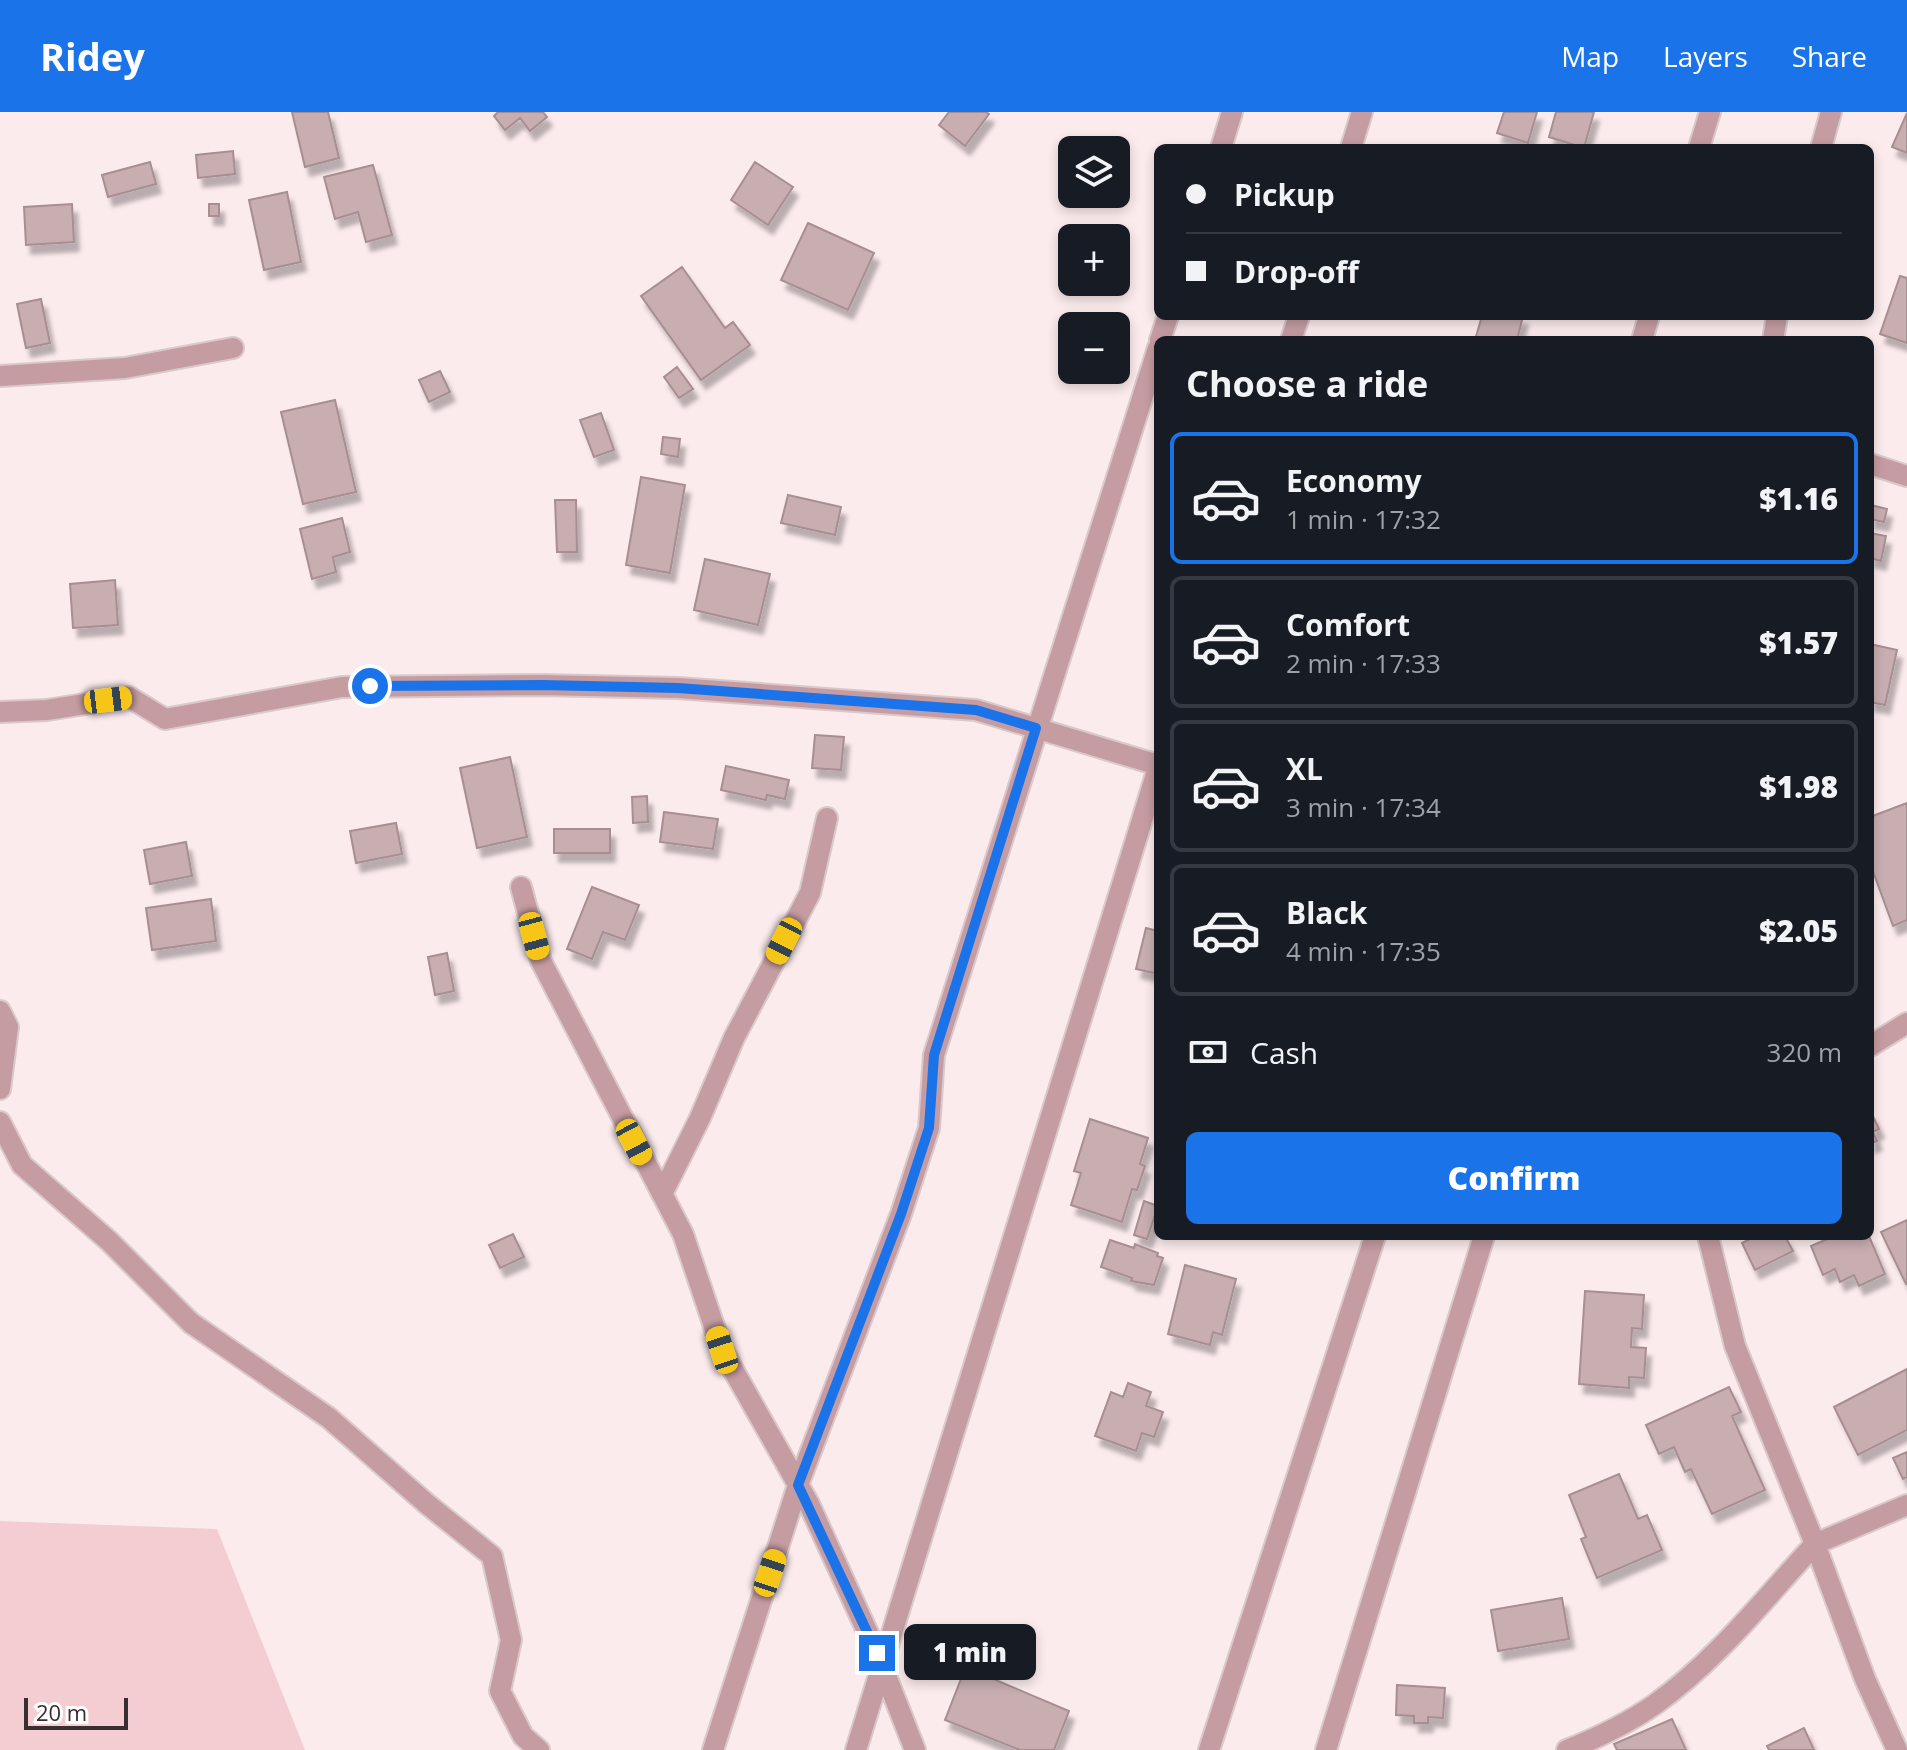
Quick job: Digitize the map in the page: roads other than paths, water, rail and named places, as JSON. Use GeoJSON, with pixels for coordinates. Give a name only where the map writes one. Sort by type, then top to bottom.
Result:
{"type":"FeatureCollection","features":[{"type":"Feature","properties":{"kind":"street"},"geometry":{"type":"LineString","coordinates":[[1222,144],[1232,112]]}},
{"type":"Feature","properties":{"kind":"street"},"geometry":{"type":"LineString","coordinates":[[1352,144],[1362,112]]}},
{"type":"Feature","properties":{"kind":"street"},"geometry":{"type":"LineString","coordinates":[[1700,144],[1710,112]]}},
{"type":"Feature","properties":{"kind":"street"},"geometry":{"type":"LineString","coordinates":[[1822,144],[1831,112]]}},
{"type":"Feature","properties":{"kind":"street"},"geometry":{"type":"LineString","coordinates":[[0,376],[125,368],[233,348]]}},
{"type":"Feature","properties":{"kind":"street"},"geometry":{"type":"LineString","coordinates":[[713,1750],[798,1485],[895,1228],[929,1128],[934,1055],[1154,360]]}},
{"type":"Feature","properties":{"kind":"street"},"geometry":{"type":"LineString","coordinates":[[1874,465],[1907,476]]}},
{"type":"Feature","properties":{"kind":"street"},"geometry":{"type":"LineString","coordinates":[[0,712],[47,710],[129,697],[165,719],[342,687],[542,685],[678,688],[976,710],[1154,765]]}},
{"type":"Feature","properties":{"kind":"street"},"geometry":{"type":"LineString","coordinates":[[856,1750],[1154,779]]}},
{"type":"Feature","properties":{"kind":"street"},"geometry":{"type":"LineString","coordinates":[[662,1194],[700,1118],[734,1038],[810,893],[827,818]]}},
{"type":"Feature","properties":{"kind":"street"},"geometry":{"type":"LineString","coordinates":[[521,887],[541,961],[683,1234],[722,1350],[798,1485],[882,1665],[915,1750]]}},
{"type":"Feature","properties":{"kind":"street"},"geometry":{"type":"LineString","coordinates":[[0,1011],[8,1027],[0,1089]]}},
{"type":"Feature","properties":{"kind":"street"},"geometry":{"type":"LineString","coordinates":[[1874,1044],[1907,1023]]}},
{"type":"Feature","properties":{"kind":"street"},"geometry":{"type":"LineString","coordinates":[[0,1122],[22,1165],[109,1241],[191,1323],[329,1418],[492,1556],[511,1640],[500,1691],[523,1736],[539,1750]]}},
{"type":"Feature","properties":{"kind":"street"},"geometry":{"type":"LineString","coordinates":[[1209,1750],[1374,1240]]}},
{"type":"Feature","properties":{"kind":"street"},"geometry":{"type":"LineString","coordinates":[[1326,1750],[1483,1240]]}},
{"type":"Feature","properties":{"kind":"street"},"geometry":{"type":"LineString","coordinates":[[1709,1240],[1735,1346],[1815,1544],[1865,1679],[1897,1750]]}},
{"type":"Feature","properties":{"kind":"street"},"geometry":{"type":"LineString","coordinates":[[1567,1750],[1596,1738],[1654,1705],[1691,1675],[1815,1544],[1907,1505]]}}]}
